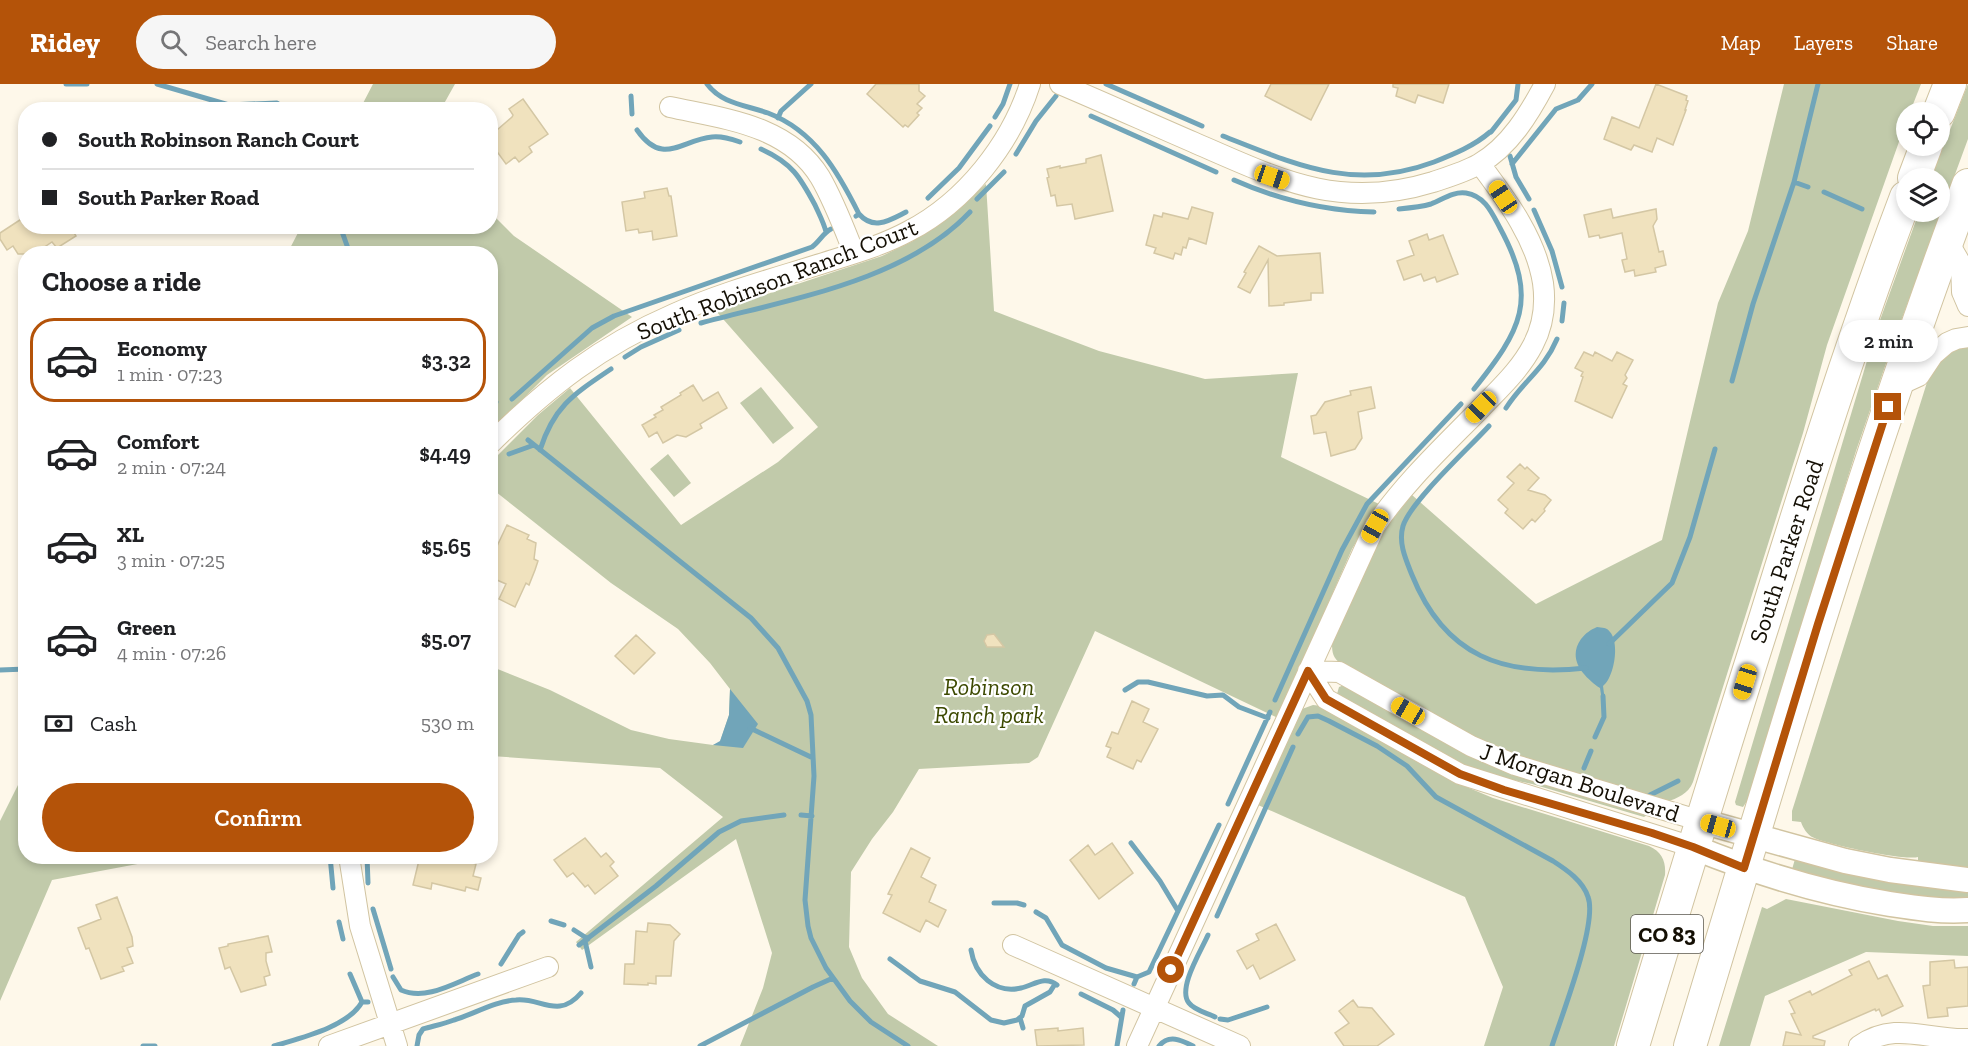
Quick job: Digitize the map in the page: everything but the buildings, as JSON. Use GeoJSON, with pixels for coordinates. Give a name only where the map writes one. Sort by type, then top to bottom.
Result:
{"type":"FeatureCollection","features":[{"type":"Feature","properties":{"kind":"highway"},"geometry":{"type":"LineString","coordinates":[[1943,102],[1950,84]]}},
{"type":"Feature","properties":{"kind":"highway","name":"CO 83"},"geometry":{"type":"LineString","coordinates":[[1690,1046],[1818,624],[1895,387],[1968,185]]}},
{"type":"Feature","properties":{"kind":"highway","name":"South Parker Road"},"geometry":{"type":"LineString","coordinates":[[1633,1046],[1800,508],[1858,331],[1897,222]]}},
{"type":"Feature","properties":{"kind":"street","name":"South Robinson Ranch Court"},"geometry":{"type":"LineString","coordinates":[[498,436],[536,399],[554,385],[587,361],[632,334],[713,298],[854,253],[921,225],[945,207],[974,179],[999,147],[1014,123],[1030,84]]}},
{"type":"Feature","properties":{"kind":"street"},"geometry":{"type":"LineString","coordinates":[[1060,84],[1272,177],[1323,191],[1357,194],[1395,191],[1431,182],[1480,164],[1496,151],[1521,124],[1545,84]]}},
{"type":"Feature","properties":{"kind":"street"},"geometry":{"type":"LineString","coordinates":[[670,107],[759,128],[794,148],[811,164],[820,178],[854,253]]}},
{"type":"Feature","properties":{"kind":"street"},"geometry":{"type":"LineString","coordinates":[[1137,1046],[1368,539],[1385,510],[1398,494],[1519,367],[1539,332],[1544,296],[1543,283],[1535,255],[1527,235],[1512,210],[1480,164]]}},
{"type":"Feature","properties":{"kind":"street"},"geometry":{"type":"LineString","coordinates":[[1947,240],[1961,264],[1962,291],[1968,306]]}},
{"type":"Feature","properties":{"kind":"street"},"geometry":{"type":"LineString","coordinates":[[1895,387],[1919,376],[1933,355],[1947,343],[1968,337]]}},
{"type":"Feature","properties":{"kind":"street","name":"J Morgan Boulevard"},"geometry":{"type":"LineString","coordinates":[[1308,671],[1339,672],[1471,746],[1697,834],[1744,868],[1824,891],[1867,900],[1924,909],[1968,910]]}},
{"type":"Feature","properties":{"kind":"street","name":"J Morgan Boulevard"},"geometry":{"type":"LineString","coordinates":[[1308,671],[1326,699],[1460,774],[1697,834],[1753,836],[1855,863],[1968,880]]}},
{"type":"Feature","properties":{"kind":"street"},"geometry":{"type":"LineString","coordinates":[[350,864],[360,926],[398,1046]]}},
{"type":"Feature","properties":{"kind":"street"},"geometry":{"type":"LineString","coordinates":[[1013,945],[1240,1046]]}},
{"type":"Feature","properties":{"kind":"street"},"geometry":{"type":"LineString","coordinates":[[329,1046],[548,967]]}},
{"type":"Feature","properties":{"kind":"street"},"geometry":{"type":"LineString","coordinates":[[1859,1046],[1874,1037],[1898,1032],[1946,1039],[1968,1039]]}},
{"type":"Feature","properties":{"kind":"green space"},"geometry":{"type":"Polygon","coordinates":[[[373,84],[455,84],[445,102],[364,102],[373,84]]]}},
{"type":"Feature","properties":{"kind":"green space"},"geometry":{"type":"Polygon","coordinates":[[[1784,84],[1921,84],[1914,102],[1896,102],[1896,150],[1827,345],[1803,433],[1693,782],[1688,790],[1666,802],[1484,743],[1336,660],[1332,643],[1383,531],[1412,495],[1536,604],[1662,540],[1718,303],[1748,231],[1784,84]]]}},
{"type":"Feature","properties":{"kind":"green space"},"geometry":{"type":"Polygon","coordinates":[[[1968,84],[1968,139],[1950,188],[1950,168],[1935,168],[1940,156],[1950,156],[1950,130],[1968,84]]]}},
{"type":"Feature","properties":{"kind":"green space","name":"Robinson Ranch park"},"geometry":{"type":"Polygon","coordinates":[[[986,184],[994,311],[1099,351],[1205,379],[1298,373],[1281,457],[1379,504],[1352,549],[1278,718],[1095,631],[1038,757],[1029,763],[919,769],[893,812],[851,872],[849,947],[862,978],[888,1014],[938,1046],[740,1046],[763,988],[772,953],[736,839],[582,950],[576,942],[723,817],[660,768],[498,756],[498,669],[550,690],[631,730],[669,739],[713,745],[720,742],[729,715],[730,689],[710,663],[678,629],[611,583],[498,494],[498,455],[538,415],[570,388],[681,525],[778,462],[818,427],[716,311],[882,256],[913,241],[956,210],[986,184]]]}},
{"type":"Feature","properties":{"kind":"green space"},"geometry":{"type":"Polygon","coordinates":[[[498,220],[514,236],[632,317],[547,375],[498,424],[498,246],[291,246],[297,234],[498,234],[498,220]]]}},
{"type":"Feature","properties":{"kind":"green space"},"geometry":{"type":"Polygon","coordinates":[[[1915,222],[1937,222],[1856,451],[1747,801],[1743,807],[1736,805],[1735,802],[1875,334],[1915,222]]]}},
{"type":"Feature","properties":{"kind":"green space"},"geometry":{"type":"Polygon","coordinates":[[[1968,345],[1968,868],[1918,862],[1918,857],[1882,854],[1820,840],[1808,834],[1801,822],[1792,821],[1792,811],[1929,376],[1946,357],[1968,345]]]}},
{"type":"Feature","properties":{"kind":"green space"},"geometry":{"type":"Polygon","coordinates":[[[761,387],[794,428],[773,444],[740,403],[761,387]]]}},
{"type":"Feature","properties":{"kind":"green space"},"geometry":{"type":"Polygon","coordinates":[[[668,454],[691,483],[674,497],[650,469],[668,454]]]}},
{"type":"Feature","properties":{"kind":"green space"},"geometry":{"type":"Polygon","coordinates":[[[1344,685],[1647,813],[1647,815],[1644,817],[1532,784],[1476,772],[1337,694],[1339,687],[1344,685]]]}},
{"type":"Feature","properties":{"kind":"green space"},"geometry":{"type":"Polygon","coordinates":[[[1313,705],[1322,706],[1462,785],[1493,798],[1649,846],[1660,854],[1665,865],[1665,875],[1614,1046],[1484,1046],[1503,987],[1465,897],[1258,805],[1302,709],[1313,705]]]}},
{"type":"Feature","properties":{"kind":"green space"},"geometry":{"type":"Polygon","coordinates":[[[18,785],[18,864],[138,864],[52,880],[0,1001],[0,821],[18,785]]]}},
{"type":"Feature","properties":{"kind":"green space"},"geometry":{"type":"Polygon","coordinates":[[[1795,859],[1968,890],[1968,899],[1924,899],[1791,873],[1795,859]]]}},
{"type":"Feature","properties":{"kind":"green space"},"geometry":{"type":"Polygon","coordinates":[[[1786,899],[1898,921],[1933,926],[1968,926],[1968,956],[1866,952],[1765,996],[1750,1046],[1719,1046],[1762,907],[1767,909],[1786,899]]]}},
{"type":"Feature","properties":{"kind":"water"},"geometry":{"type":"Polygon","coordinates":[[[1597,627],[1609,630],[1615,644],[1613,668],[1603,686],[1605,701],[1602,701],[1600,688],[1588,678],[1576,660],[1577,646],[1581,639],[1597,627]]]}},
{"type":"Feature","properties":{"kind":"water"},"geometry":{"type":"Polygon","coordinates":[[[730,689],[758,724],[743,748],[713,745],[720,741],[729,715],[730,689]]]}},
{"type":"Feature","properties":{"kind":"waterway"},"geometry":{"type":"LineString","coordinates":[[66,84],[87,84]]}},
{"type":"Feature","properties":{"kind":"waterway"},"geometry":{"type":"LineString","coordinates":[[157,84],[219,102]]}},
{"type":"Feature","properties":{"kind":"waterway"},"geometry":{"type":"LineString","coordinates":[[707,84],[727,100],[768,113],[799,130],[823,154],[843,183],[859,214]]}},
{"type":"Feature","properties":{"kind":"waterway"},"geometry":{"type":"LineString","coordinates":[[778,118],[781,111],[811,84]]}},
{"type":"Feature","properties":{"kind":"waterway"},"geometry":{"type":"LineString","coordinates":[[995,117],[1003,104],[1010,84]]}},
{"type":"Feature","properties":{"kind":"waterway"},"geometry":{"type":"LineString","coordinates":[[1106,84],[1202,126]]}},
{"type":"Feature","properties":{"kind":"waterway"},"geometry":{"type":"LineString","coordinates":[[1491,132],[1516,100],[1518,84]]}},
{"type":"Feature","properties":{"kind":"waterway"},"geometry":{"type":"LineString","coordinates":[[1512,164],[1556,109],[1578,100],[1592,84]]}},
{"type":"Feature","properties":{"kind":"waterway"},"geometry":{"type":"LineString","coordinates":[[1732,381],[1753,304],[1794,182],[1818,84]]}},
{"type":"Feature","properties":{"kind":"waterway"},"geometry":{"type":"LineString","coordinates":[[631,96],[632,114]]}},
{"type":"Feature","properties":{"kind":"waterway"},"geometry":{"type":"LineString","coordinates":[[1016,154],[1036,121],[1056,96]]}},
{"type":"Feature","properties":{"kind":"waterway"},"geometry":{"type":"LineString","coordinates":[[1091,116],[1216,172]]}},
{"type":"Feature","properties":{"kind":"waterway"},"geometry":{"type":"LineString","coordinates":[[928,198],[959,168],[990,126]]}},
{"type":"Feature","properties":{"kind":"waterway"},"geometry":{"type":"LineString","coordinates":[[637,130],[646,141],[655,147],[664,149],[712,137],[723,137],[740,142]]}},
{"type":"Feature","properties":{"kind":"waterway"},"geometry":{"type":"LineString","coordinates":[[1223,136],[1301,165],[1352,175],[1378,175],[1405,171],[1434,162],[1471,146],[1490,132]]}},
{"type":"Feature","properties":{"kind":"waterway"},"geometry":{"type":"LineString","coordinates":[[761,149],[788,165],[805,186],[826,232]]}},
{"type":"Feature","properties":{"kind":"waterway"},"geometry":{"type":"LineString","coordinates":[[1510,156],[1516,177],[1529,199]]}},
{"type":"Feature","properties":{"kind":"waterway"},"geometry":{"type":"LineString","coordinates":[[977,199],[1004,172]]}},
{"type":"Feature","properties":{"kind":"waterway"},"geometry":{"type":"LineString","coordinates":[[1234,180],[1302,203],[1374,212]]}},
{"type":"Feature","properties":{"kind":"waterway"},"geometry":{"type":"LineString","coordinates":[[1794,182],[1808,187]]}},
{"type":"Feature","properties":{"kind":"waterway"},"geometry":{"type":"LineString","coordinates":[[1824,192],[1862,209]]}},
{"type":"Feature","properties":{"kind":"waterway"},"geometry":{"type":"LineString","coordinates":[[1399,209],[1427,205],[1457,193],[1473,195],[1483,201],[1491,211],[1512,253],[1519,275],[1521,295],[1519,313],[1513,331],[1503,349],[1474,389]]}},
{"type":"Feature","properties":{"kind":"waterway"},"geometry":{"type":"LineString","coordinates":[[1534,210],[1552,251],[1562,287]]}},
{"type":"Feature","properties":{"kind":"waterway"},"geometry":{"type":"LineString","coordinates":[[856,216],[859,214],[870,222],[876,223],[888,221],[906,212]]}},
{"type":"Feature","properties":{"kind":"waterway"},"geometry":{"type":"LineString","coordinates":[[701,323],[808,296],[880,271],[913,255],[943,236],[970,212]]}},
{"type":"Feature","properties":{"kind":"waterway"},"geometry":{"type":"LineString","coordinates":[[512,399],[592,328],[614,316],[812,247],[831,229]]}},
{"type":"Feature","properties":{"kind":"waterway"},"geometry":{"type":"LineString","coordinates":[[343,234],[347,246]]}},
{"type":"Feature","properties":{"kind":"waterway"},"geometry":{"type":"LineString","coordinates":[[1562,321],[1564,303]]}},
{"type":"Feature","properties":{"kind":"waterway"},"geometry":{"type":"LineString","coordinates":[[625,357],[679,330]]}},
{"type":"Feature","properties":{"kind":"waterway"},"geometry":{"type":"LineString","coordinates":[[1506,408],[1546,359],[1557,339]]}},
{"type":"Feature","properties":{"kind":"waterway"},"geometry":{"type":"LineString","coordinates":[[540,450],[552,422],[567,402],[611,369]]}},
{"type":"Feature","properties":{"kind":"waterway"},"geometry":{"type":"LineString","coordinates":[[1275,700],[1342,550],[1367,504],[1461,404]]}},
{"type":"Feature","properties":{"kind":"waterway"},"geometry":{"type":"LineString","coordinates":[[1489,426],[1428,489],[1408,515],[1401,539],[1410,569],[1426,603],[1442,625],[1460,643],[1481,656],[1529,669],[1586,668]]}},
{"type":"Feature","properties":{"kind":"waterway"},"geometry":{"type":"LineString","coordinates":[[528,440],[751,618],[778,648],[807,701],[811,715],[814,776],[805,900],[811,938],[826,968],[850,1001],[871,1022],[908,1046]]}},
{"type":"Feature","properties":{"kind":"waterway"},"geometry":{"type":"LineString","coordinates":[[509,454],[534,445]]}},
{"type":"Feature","properties":{"kind":"waterway"},"geometry":{"type":"LineString","coordinates":[[1609,644],[1672,583],[1690,537],[1715,449]]}},
{"type":"Feature","properties":{"kind":"waterway"},"geometry":{"type":"LineString","coordinates":[[0,670],[18,669]]}},
{"type":"Feature","properties":{"kind":"waterway"},"geometry":{"type":"LineString","coordinates":[[1125,690],[1138,682],[1148,682],[1207,696],[1223,695],[1239,707],[1268,718]]}},
{"type":"Feature","properties":{"kind":"waterway"},"geometry":{"type":"LineString","coordinates":[[1595,737],[1604,717],[1603,696]]}},
{"type":"Feature","properties":{"kind":"waterway"},"geometry":{"type":"LineString","coordinates":[[1228,804],[1270,712]]}},
{"type":"Feature","properties":{"kind":"waterway"},"geometry":{"type":"LineString","coordinates":[[1298,734],[1308,717],[1318,716],[1377,746],[1407,766],[1436,797],[1553,861],[1578,881],[1588,897],[1590,910],[1588,927],[1577,970],[1552,1046]]}},
{"type":"Feature","properties":{"kind":"waterway"},"geometry":{"type":"LineString","coordinates":[[750,728],[813,758]]}},
{"type":"Feature","properties":{"kind":"waterway"},"geometry":{"type":"LineString","coordinates":[[1217,916],[1293,747]]}},
{"type":"Feature","properties":{"kind":"waterway"},"geometry":{"type":"LineString","coordinates":[[1584,768],[1591,751]]}},
{"type":"Feature","properties":{"kind":"waterway"},"geometry":{"type":"LineString","coordinates":[[1648,796],[1678,781]]}},
{"type":"Feature","properties":{"kind":"waterway"},"geometry":{"type":"LineString","coordinates":[[579,945],[656,886],[719,832],[741,821],[784,815]]}},
{"type":"Feature","properties":{"kind":"waterway"},"geometry":{"type":"LineString","coordinates":[[801,815],[812,816]]}},
{"type":"Feature","properties":{"kind":"waterway"},"geometry":{"type":"LineString","coordinates":[[1134,984],[1137,977],[1149,972],[1219,825]]}},
{"type":"Feature","properties":{"kind":"waterway"},"geometry":{"type":"LineString","coordinates":[[1131,843],[1160,881],[1178,911]]}},
{"type":"Feature","properties":{"kind":"waterway"},"geometry":{"type":"LineString","coordinates":[[331,864],[333,888]]}},
{"type":"Feature","properties":{"kind":"waterway"},"geometry":{"type":"LineString","coordinates":[[367,864],[368,883]]}},
{"type":"Feature","properties":{"kind":"waterway"},"geometry":{"type":"LineString","coordinates":[[994,903],[1024,905]]}},
{"type":"Feature","properties":{"kind":"waterway"},"geometry":{"type":"LineString","coordinates":[[373,909],[391,969]]}},
{"type":"Feature","properties":{"kind":"waterway"},"geometry":{"type":"LineString","coordinates":[[1036,912],[1046,918],[1062,945],[1106,968],[1137,977]]}},
{"type":"Feature","properties":{"kind":"waterway"},"geometry":{"type":"LineString","coordinates":[[551,921],[564,925]]}},
{"type":"Feature","properties":{"kind":"waterway"},"geometry":{"type":"LineString","coordinates":[[339,922],[343,939]]}},
{"type":"Feature","properties":{"kind":"waterway"},"geometry":{"type":"LineString","coordinates":[[574,930],[588,939]]}},
{"type":"Feature","properties":{"kind":"waterway"},"geometry":{"type":"LineString","coordinates":[[501,964],[523,932]]}},
{"type":"Feature","properties":{"kind":"waterway"},"geometry":{"type":"LineString","coordinates":[[1208,935],[1188,980],[1186,997],[1194,1008],[1215,1017]]}},
{"type":"Feature","properties":{"kind":"waterway"},"geometry":{"type":"LineString","coordinates":[[585,941],[591,967]]}},
{"type":"Feature","properties":{"kind":"waterway"},"geometry":{"type":"LineString","coordinates":[[971,950],[982,975],[995,985],[1012,989],[1044,981],[1057,985]]}},
{"type":"Feature","properties":{"kind":"waterway"},"geometry":{"type":"LineString","coordinates":[[890,959],[920,981],[955,992],[991,1020],[1004,1023],[1017,1020],[1022,1016],[1025,1006],[1050,992],[1055,984]]}},
{"type":"Feature","properties":{"kind":"waterway"},"geometry":{"type":"LineString","coordinates":[[350,974],[362,1002]]}},
{"type":"Feature","properties":{"kind":"waterway"},"geometry":{"type":"LineString","coordinates":[[393,977],[401,990],[420,993],[440,990],[478,974]]}},
{"type":"Feature","properties":{"kind":"waterway"},"geometry":{"type":"LineString","coordinates":[[700,1046],[833,978]]}},
{"type":"Feature","properties":{"kind":"waterway"},"geometry":{"type":"LineString","coordinates":[[417,1046],[423,1029],[492,1005],[525,1000],[549,1005],[565,1005],[581,993]]}},
{"type":"Feature","properties":{"kind":"waterway"},"geometry":{"type":"LineString","coordinates":[[1081,994],[1113,1010],[1121,1017]]}},
{"type":"Feature","properties":{"kind":"waterway"},"geometry":{"type":"LineString","coordinates":[[274,1046],[335,1025],[355,1011],[362,1002],[368,1002]]}},
{"type":"Feature","properties":{"kind":"waterway"},"geometry":{"type":"LineString","coordinates":[[1220,1019],[1228,1020],[1267,1007]]}},
{"type":"Feature","properties":{"kind":"waterway"},"geometry":{"type":"LineString","coordinates":[[1117,1046],[1123,1010]]}},
{"type":"Feature","properties":{"kind":"waterway"},"geometry":{"type":"LineString","coordinates":[[1020,1018],[1023,1028]]}},
{"type":"Feature","properties":{"kind":"waterway"},"geometry":{"type":"LineString","coordinates":[[1159,1046],[1171,1039],[1193,1046]]}},
{"type":"Feature","properties":{"kind":"waterway"},"geometry":{"type":"LineString","coordinates":[[143,1046],[155,1046]]}},
{"type":"Feature","properties":{"kind":"route"},"geometry":{"type":"LineString","coordinates":[[1171,970],[1308,671],[1326,699],[1450,770],[1504,790],[1652,833],[1744,868],[1818,624],[1888,407]]}}]}
